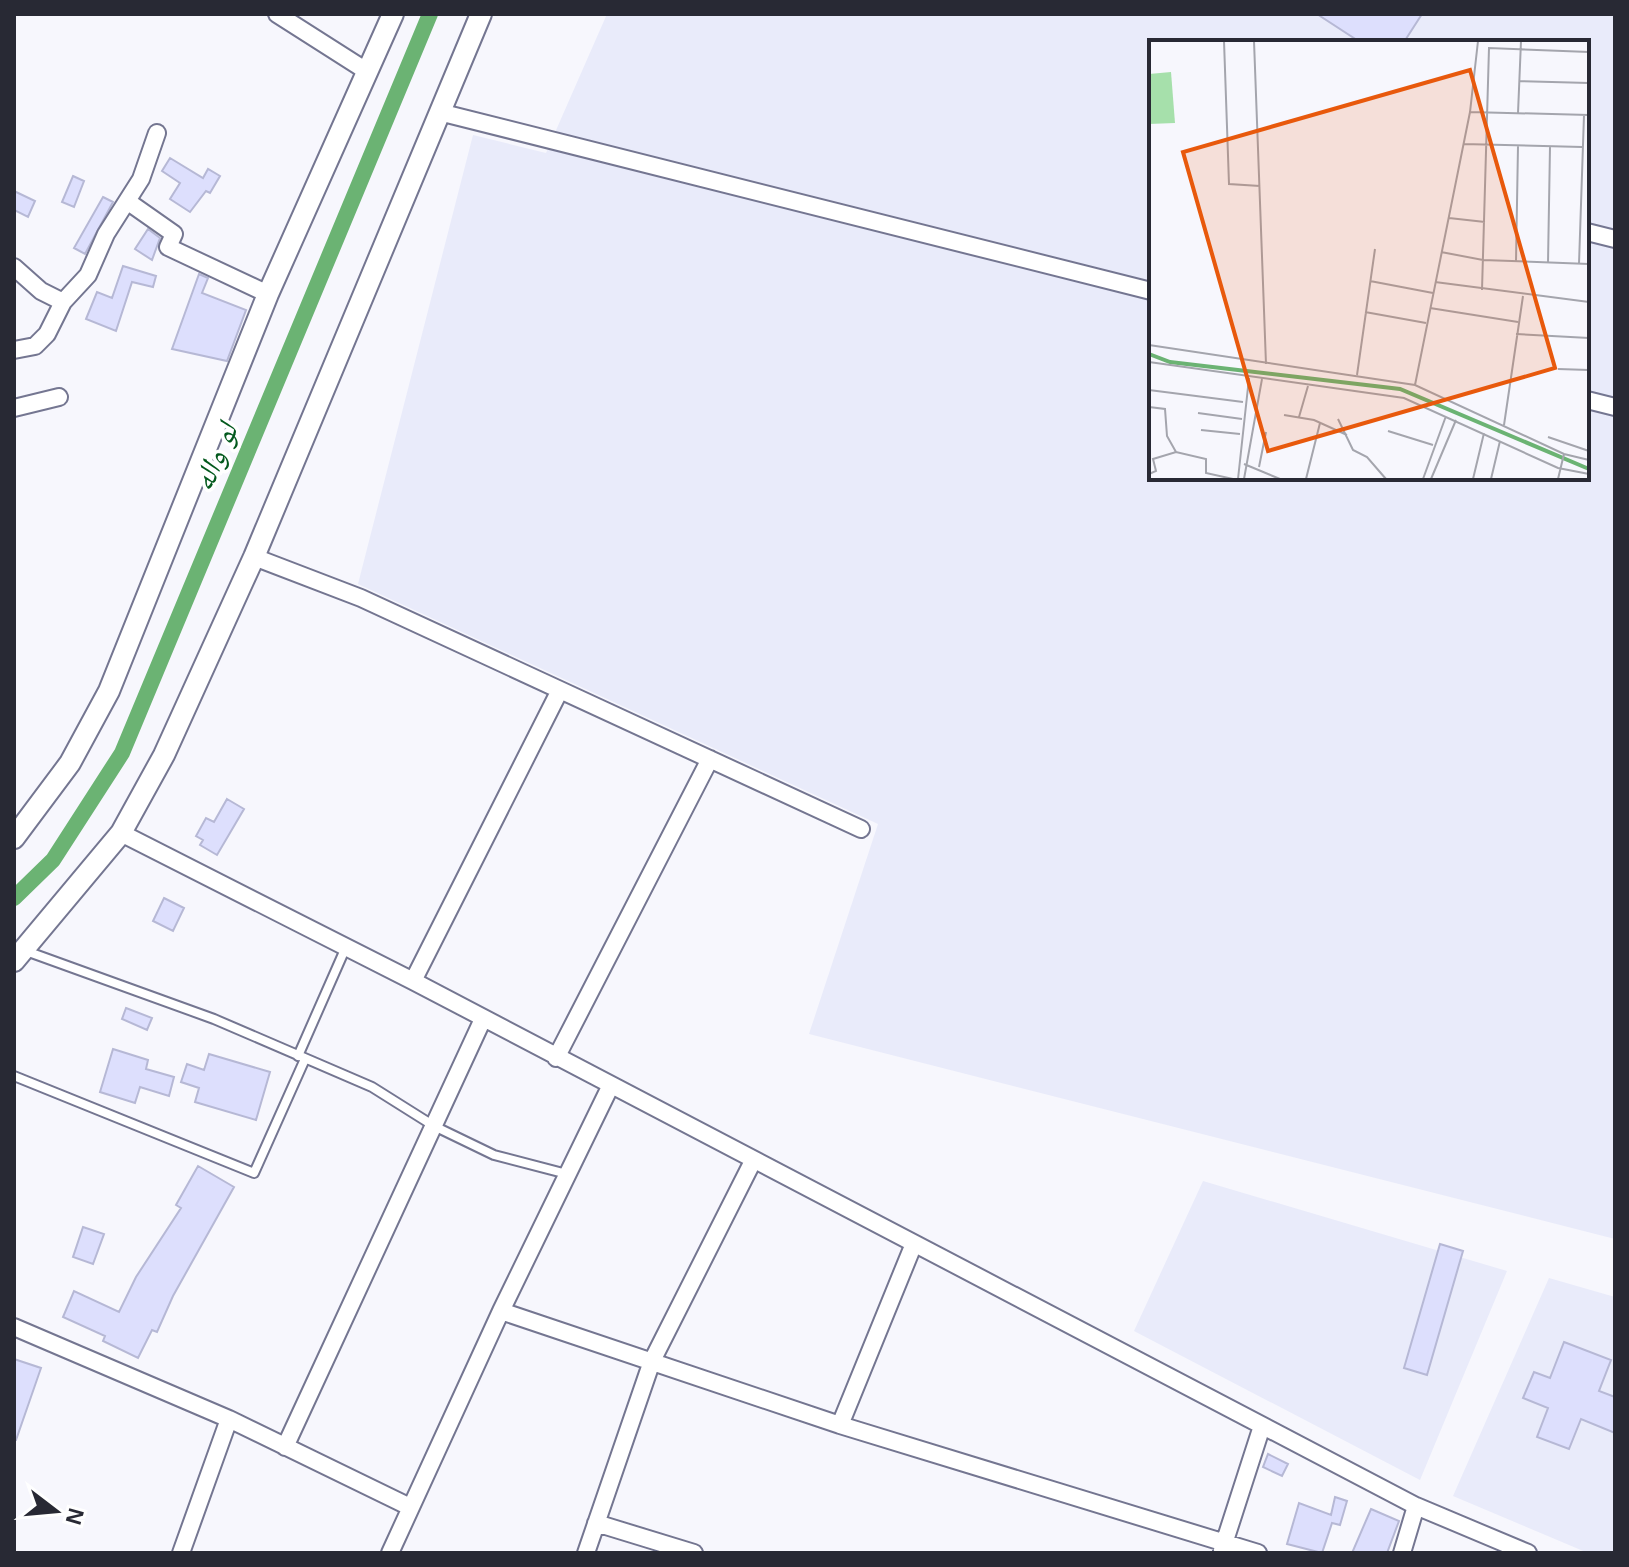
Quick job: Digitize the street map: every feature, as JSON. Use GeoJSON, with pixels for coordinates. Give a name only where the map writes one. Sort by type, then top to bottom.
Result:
{"type":"FeatureCollection","features":[{"type":"Feature","properties":{"kind":"street"},"geometry":{"type":"LineString","coordinates":[[277,14],[368,72]]}},
{"type":"Feature","properties":{"kind":"street"},"geometry":{"type":"LineString","coordinates":[[14,838],[70,763],[109,691],[268,294],[393,14]]}},
{"type":"Feature","properties":{"kind":"street"},"geometry":{"type":"LineString","coordinates":[[19,955],[121,833],[164,755],[254,557],[481,14]]}},
{"type":"Feature","properties":{"kind":"street"},"geometry":{"type":"LineString","coordinates":[[439,112],[1149,290]]}},
{"type":"Feature","properties":{"kind":"street"},"geometry":{"type":"LineString","coordinates":[[14,350],[35,346],[47,334],[63,302],[88,275],[106,234],[141,179],[157,133]]}},
{"type":"Feature","properties":{"kind":"street"},"geometry":{"type":"LineString","coordinates":[[127,201],[174,234],[168,247],[268,294]]}},
{"type":"Feature","properties":{"kind":"street"},"geometry":{"type":"LineString","coordinates":[[1589,232],[1615,239]]}},
{"type":"Feature","properties":{"kind":"street"},"geometry":{"type":"LineString","coordinates":[[14,267],[41,291],[63,302]]}},
{"type":"Feature","properties":{"kind":"street"},"geometry":{"type":"LineString","coordinates":[[14,408],[59,397]]}},
{"type":"Feature","properties":{"kind":"street"},"geometry":{"type":"LineString","coordinates":[[1589,400],[1615,407]]}},
{"type":"Feature","properties":{"kind":"street"},"geometry":{"type":"LineString","coordinates":[[254,557],[361,598],[861,829]]}},
{"type":"Feature","properties":{"kind":"street"},"geometry":{"type":"LineString","coordinates":[[413,981],[560,690]]}},
{"type":"Feature","properties":{"kind":"street"},"geometry":{"type":"LineString","coordinates":[[556,1058],[710,759]]}},
{"type":"Feature","properties":{"kind":"street"},"geometry":{"type":"LineString","coordinates":[[121,833],[413,981],[913,1246],[1416,1506],[1528,1553]]}},
{"type":"Feature","properties":{"kind":"street"},"geometry":{"type":"LineString","coordinates":[[285,1447],[483,1019]]}},
{"type":"Feature","properties":{"kind":"street"},"geometry":{"type":"LineString","coordinates":[[390,1553],[501,1311],[610,1087]]}},
{"type":"Feature","properties":{"kind":"street"},"geometry":{"type":"LineString","coordinates":[[586,1553],[652,1361],[753,1161]]}},
{"type":"Feature","properties":{"kind":"street"},"geometry":{"type":"LineString","coordinates":[[840,1425],[913,1246]]}},
{"type":"Feature","properties":{"kind":"street"},"geometry":{"type":"LineString","coordinates":[[501,1311],[840,1425],[1223,1548],[1258,1553]]}},
{"type":"Feature","properties":{"kind":"street"},"geometry":{"type":"LineString","coordinates":[[14,1327],[229,1419],[410,1507]]}},
{"type":"Feature","properties":{"kind":"street"},"geometry":{"type":"LineString","coordinates":[[181,1553],[229,1419]]}},
{"type":"Feature","properties":{"kind":"street"},"geometry":{"type":"LineString","coordinates":[[1223,1548],[1262,1426]]}},
{"type":"Feature","properties":{"kind":"street"},"geometry":{"type":"LineString","coordinates":[[1402,1553],[1416,1506]]}},
{"type":"Feature","properties":{"kind":"street"},"geometry":{"type":"LineString","coordinates":[[596,1523],[694,1553]]}},
{"type":"Feature","properties":{"kind":"lane"},"geometry":{"type":"LineString","coordinates":[[14,1076],[254,1173],[346,947]]}},
{"type":"Feature","properties":{"kind":"lane"},"geometry":{"type":"LineString","coordinates":[[19,955],[103,977],[372,1087],[434,1126],[494,1155],[567,1174]]}},
{"type":"Feature","properties":{"kind":"shaded area"},"geometry":{"type":"Polygon","coordinates":[[[607,14],[1615,14],[1615,1239],[809,1034],[878,824],[358,584],[473,135],[546,153],[607,14]]]}},
{"type":"Feature","properties":{"kind":"shaded area"},"geometry":{"type":"Polygon","coordinates":[[[1203,1181],[1507,1271],[1420,1480],[1134,1331],[1203,1181]]]}},
{"type":"Feature","properties":{"kind":"shaded area"},"geometry":{"type":"Polygon","coordinates":[[[1549,1278],[1615,1297],[1615,1553],[1588,1553],[1453,1496],[1549,1278]]]}},
{"type":"Feature","properties":{"kind":"building"},"geometry":{"type":"Polygon","coordinates":[[[1317,14],[1422,14],[1405,40],[1357,40],[1317,14]]]}},
{"type":"Feature","properties":{"kind":"building"},"geometry":{"type":"Polygon","coordinates":[[[170,158],[203,178],[208,169],[220,176],[210,193],[206,191],[190,212],[170,199],[180,183],[162,171],[170,158]]]}},
{"type":"Feature","properties":{"kind":"building"},"geometry":{"type":"Polygon","coordinates":[[[73,176],[84,181],[74,207],[62,202],[73,176]]]}},
{"type":"Feature","properties":{"kind":"building"},"geometry":{"type":"Polygon","coordinates":[[[14,191],[35,201],[28,217],[14,210],[14,191]]]}},
{"type":"Feature","properties":{"kind":"building"},"geometry":{"type":"Polygon","coordinates":[[[103,197],[113,202],[85,254],[74,248],[103,197]]]}},
{"type":"Feature","properties":{"kind":"building"},"geometry":{"type":"Polygon","coordinates":[[[148,229],[160,238],[152,260],[135,249],[148,229]]]}},
{"type":"Feature","properties":{"kind":"building"},"geometry":{"type":"Polygon","coordinates":[[[123,266],[156,276],[153,287],[132,282],[116,331],[86,319],[97,292],[112,298],[123,266]]]}},
{"type":"Feature","properties":{"kind":"building"},"geometry":{"type":"Polygon","coordinates":[[[199,274],[208,278],[202,293],[246,310],[227,361],[172,349],[199,274]]]}},
{"type":"Feature","properties":{"kind":"building"},"geometry":{"type":"Polygon","coordinates":[[[227,799],[244,809],[217,855],[200,845],[203,840],[196,836],[206,818],[214,822],[227,799]]]}},
{"type":"Feature","properties":{"kind":"building"},"geometry":{"type":"Polygon","coordinates":[[[164,898],[184,908],[173,931],[153,921],[164,898]]]}},
{"type":"Feature","properties":{"kind":"building"},"geometry":{"type":"Polygon","coordinates":[[[126,1008],[152,1018],[147,1030],[122,1019],[126,1008]]]}},
{"type":"Feature","properties":{"kind":"building"},"geometry":{"type":"Polygon","coordinates":[[[113,1049],[148,1060],[146,1069],[174,1077],[169,1096],[140,1087],[135,1103],[100,1092],[113,1049]]]}},
{"type":"Feature","properties":{"kind":"building"},"geometry":{"type":"Polygon","coordinates":[[[209,1054],[270,1072],[256,1120],[195,1102],[199,1088],[181,1082],[187,1064],[204,1070],[209,1054]]]}},
{"type":"Feature","properties":{"kind":"building"},"geometry":{"type":"Polygon","coordinates":[[[198,1166],[234,1187],[173,1296],[157,1332],[152,1330],[138,1358],[103,1341],[105,1336],[63,1317],[74,1291],[119,1312],[136,1277],[181,1208],[176,1205],[198,1166]]]}},
{"type":"Feature","properties":{"kind":"building"},"geometry":{"type":"Polygon","coordinates":[[[83,1227],[104,1234],[93,1264],[73,1257],[83,1227]]]}},
{"type":"Feature","properties":{"kind":"building"},"geometry":{"type":"Polygon","coordinates":[[[1440,1244],[1463,1251],[1427,1375],[1404,1368],[1440,1244]]]}},
{"type":"Feature","properties":{"kind":"building"},"geometry":{"type":"Polygon","coordinates":[[[1564,1342],[1611,1360],[1599,1391],[1615,1397],[1615,1433],[1581,1419],[1569,1449],[1537,1437],[1548,1408],[1523,1398],[1534,1372],[1550,1378],[1564,1342]]]}},
{"type":"Feature","properties":{"kind":"building"},"geometry":{"type":"Polygon","coordinates":[[[14,1359],[41,1368],[16,1440],[14,1440],[14,1359]]]}},
{"type":"Feature","properties":{"kind":"building"},"geometry":{"type":"Polygon","coordinates":[[[1268,1454],[1288,1464],[1282,1476],[1263,1467],[1268,1454]]]}},
{"type":"Feature","properties":{"kind":"building"},"geometry":{"type":"Polygon","coordinates":[[[1335,1497],[1347,1501],[1340,1525],[1332,1523],[1322,1553],[1287,1544],[1299,1503],[1331,1515],[1335,1497]]]}},
{"type":"Feature","properties":{"kind":"building"},"geometry":{"type":"Polygon","coordinates":[[[1371,1509],[1399,1521],[1387,1553],[1352,1553],[1371,1509]]]}},
{"type":"Feature","properties":{"kind":"waterway","name":"لو واله"},"geometry":{"type":"LineString","coordinates":[[14,898],[53,860],[122,753],[430,14]]}}]}
